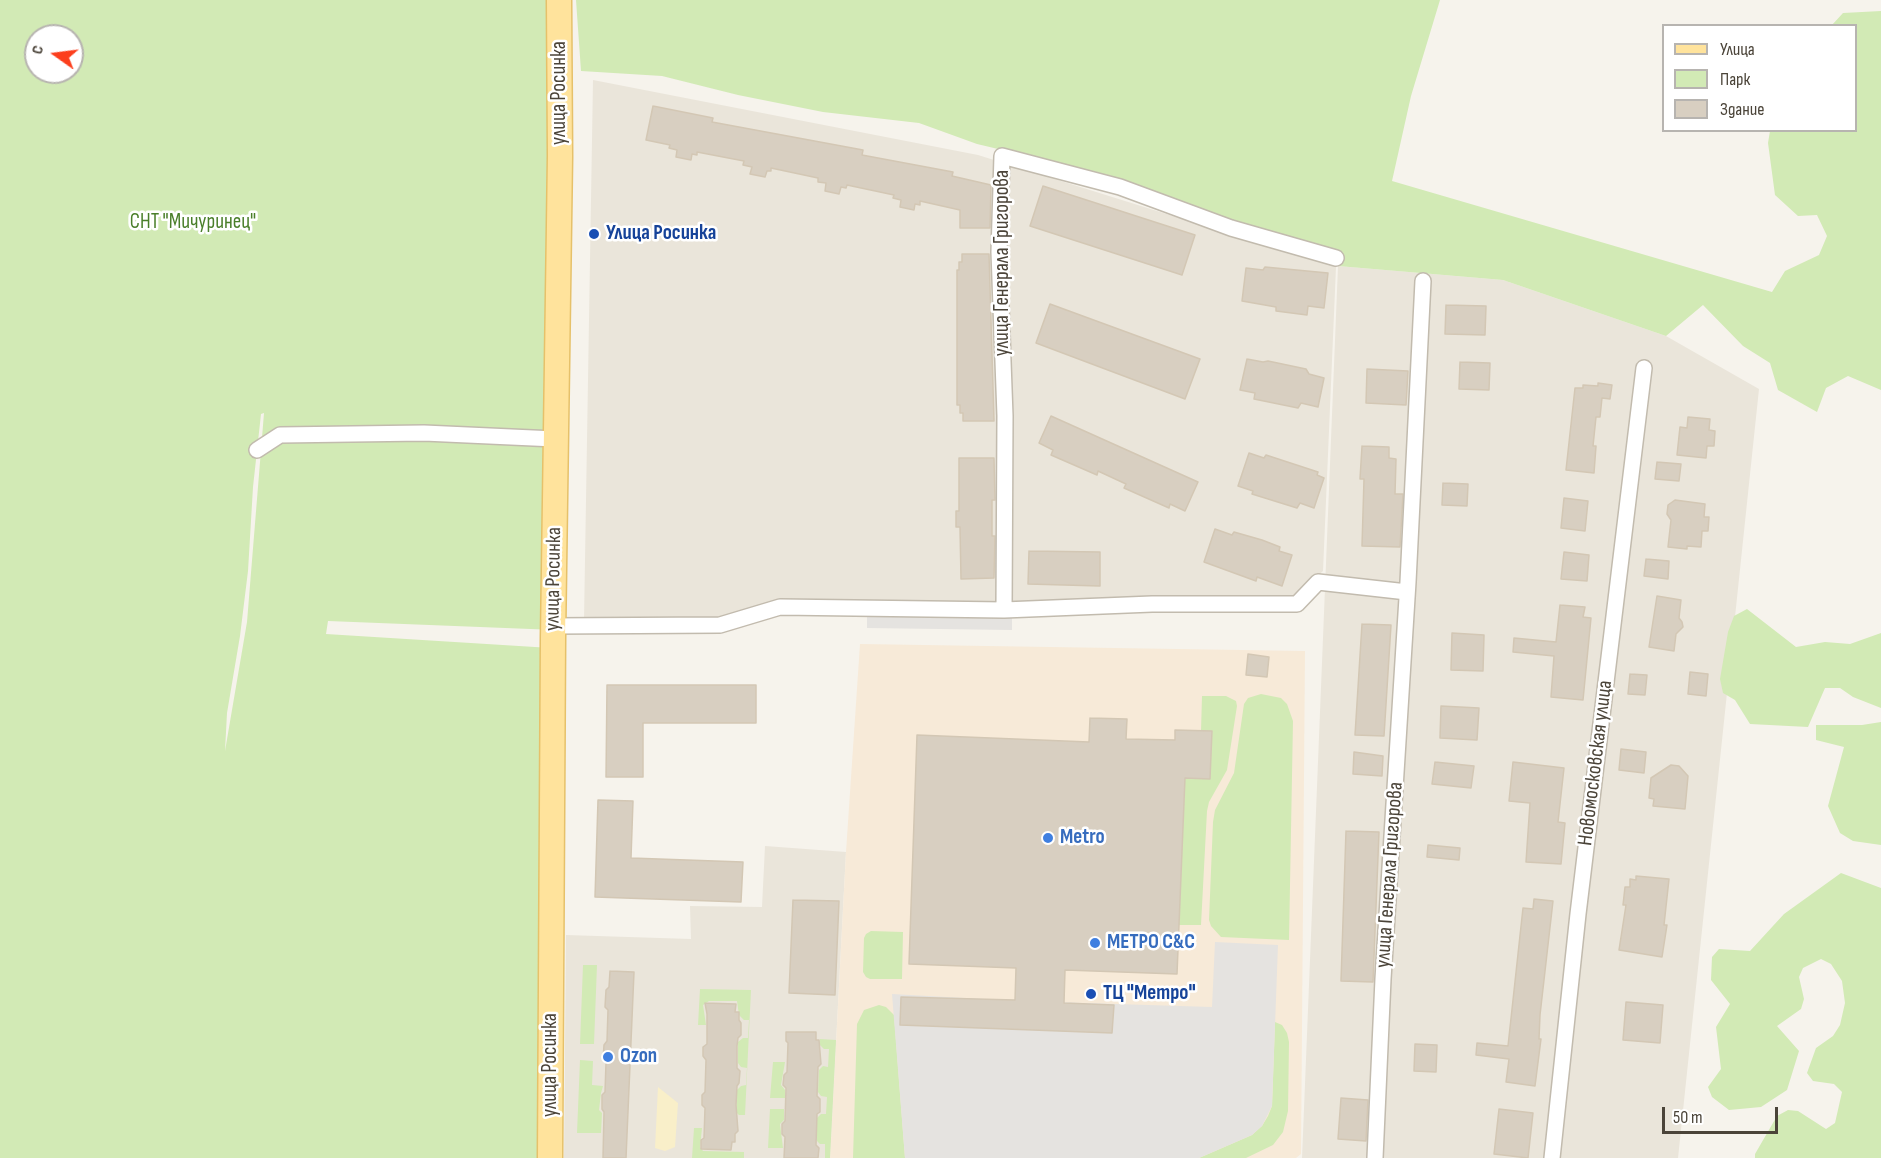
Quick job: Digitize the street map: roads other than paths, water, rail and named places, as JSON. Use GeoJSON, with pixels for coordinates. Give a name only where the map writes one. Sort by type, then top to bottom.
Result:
{"type":"FeatureCollection","features":[{"type":"Feature","properties":{"kind":"main road","name":"улица Росинка"},"geometry":{"type":"LineString","coordinates":[[550,1158],[553,626],[560,145],[559,0]]}},
{"type":"Feature","properties":{"kind":"street","name":"улица Генерала Григорова"},"geometry":{"type":"LineString","coordinates":[[1004,610],[1005,416],[999,252],[1002,156],[1120,187],[1231,228],[1336,258]]}},
{"type":"Feature","properties":{"kind":"street","name":"улица Генерала Григорова"},"geometry":{"type":"LineString","coordinates":[[1375,1158],[1422,281]]}},
{"type":"Feature","properties":{"kind":"street","name":"Новомосковская улица"},"geometry":{"type":"LineString","coordinates":[[1552,1158],[1580,902],[1644,368]]}},
{"type":"Feature","properties":{"kind":"street"},"geometry":{"type":"LineString","coordinates":[[257,450],[280,435],[424,433],[555,440]]}},
{"type":"Feature","properties":{"kind":"street"},"geometry":{"type":"LineString","coordinates":[[553,626],[720,625],[780,607],[1004,610],[1152,604],[1297,604],[1318,582],[1407,592]]}},
{"type":"Feature","properties":{"kind":"place","name":"Улица Росинка"},"geometry":{"type":"Point","coordinates":[594,234]}},
{"type":"Feature","properties":{"kind":"place","name":"Metro"},"geometry":{"type":"Point","coordinates":[1048,838]}},
{"type":"Feature","properties":{"kind":"place","name":"МЕТРО С&С"},"geometry":{"type":"Point","coordinates":[1095,943]}},
{"type":"Feature","properties":{"kind":"place","name":"ТЦ \"Метро\""},"geometry":{"type":"Point","coordinates":[1091,994]}},
{"type":"Feature","properties":{"kind":"place","name":"Ozon"},"geometry":{"type":"Point","coordinates":[608,1057]}},
{"type":"Feature","properties":{"kind":"park label","name":"СНТ \"Мичуринец\""},"geometry":{"type":"Point","coordinates":[193,223]}}]}
